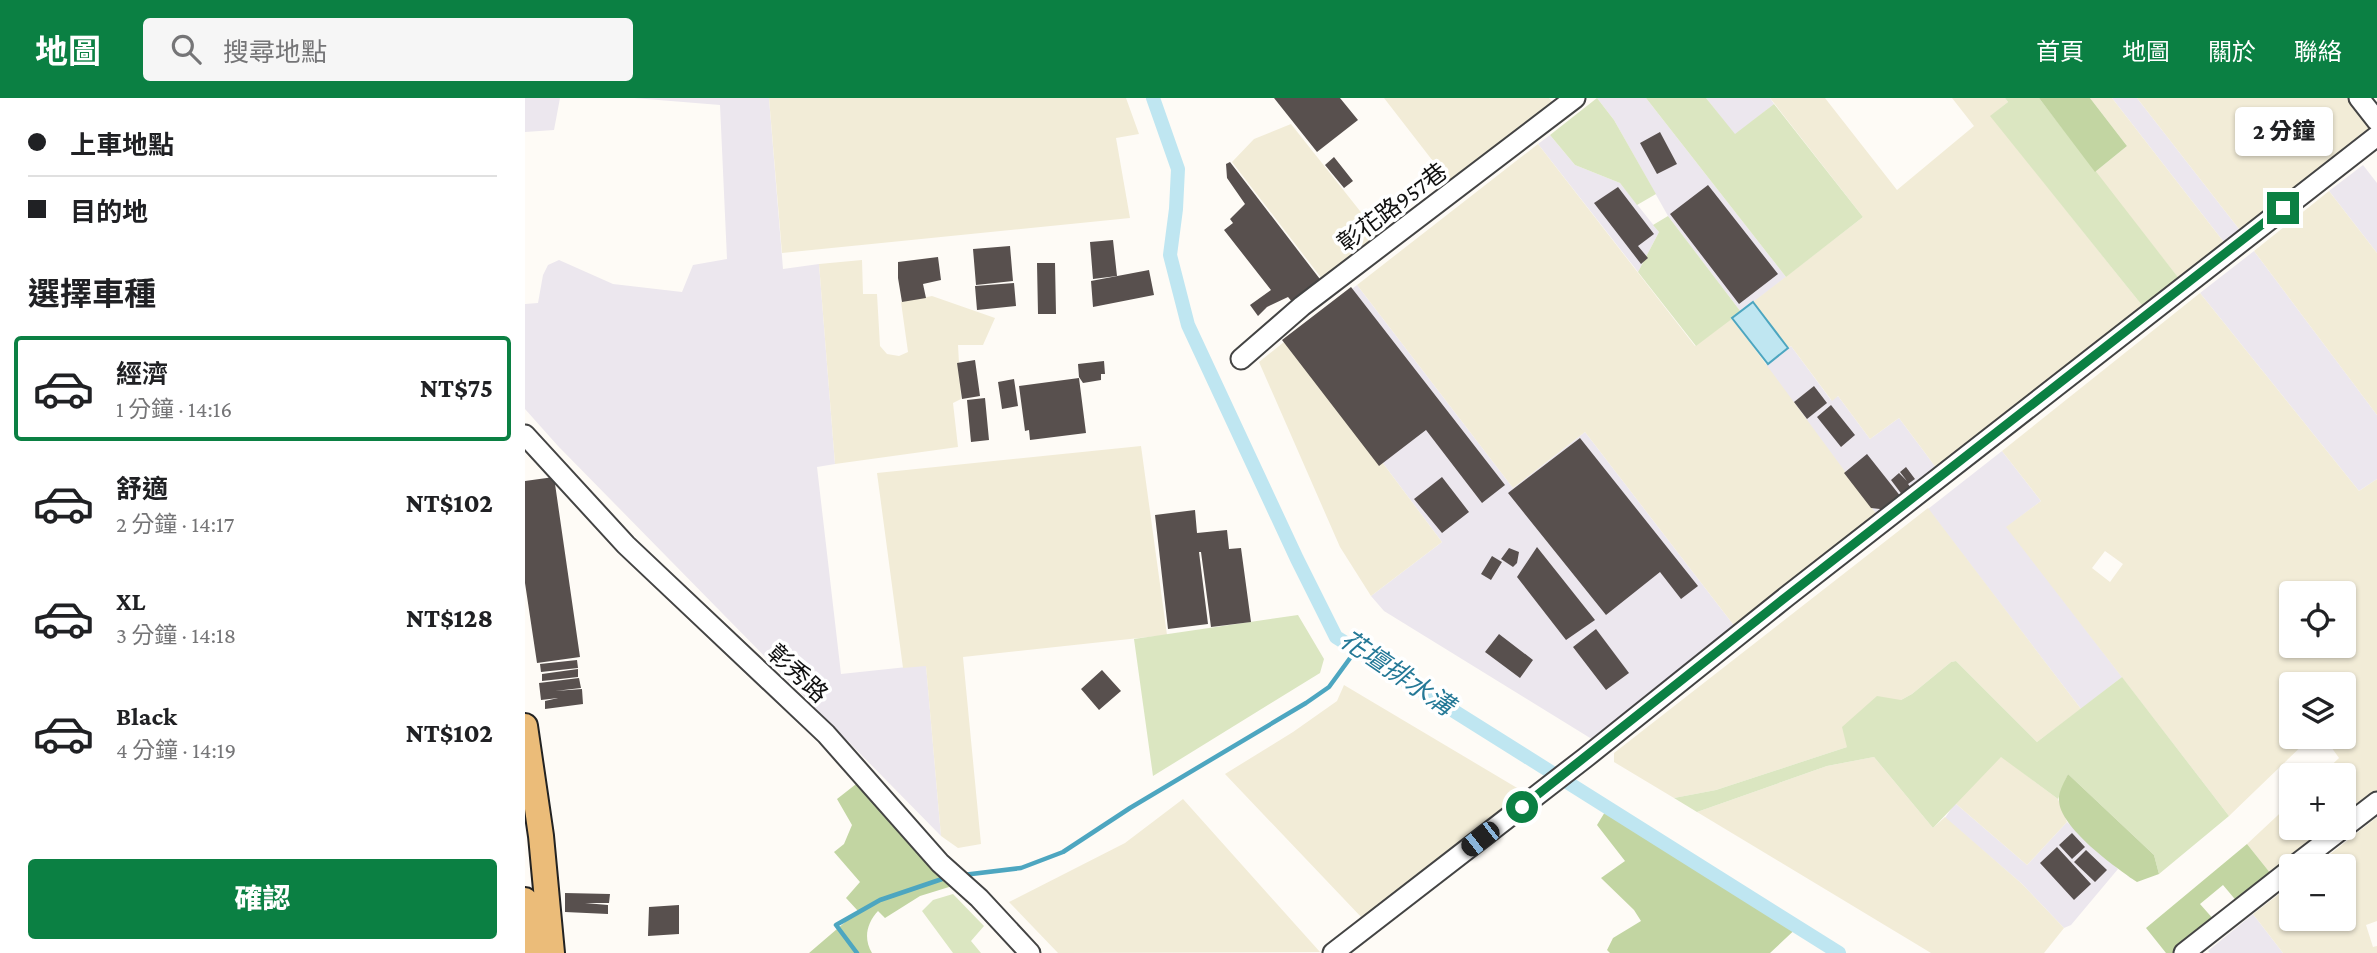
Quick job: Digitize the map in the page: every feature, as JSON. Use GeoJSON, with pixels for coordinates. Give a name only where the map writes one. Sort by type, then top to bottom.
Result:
{"type":"FeatureCollection","features":[{"type":"Feature","properties":{"kind":"main road"},"geometry":{"type":"LineString","coordinates":[[525,726],[544,937],[530,953]]}},
{"type":"Feature","properties":{"kind":"main road"},"geometry":{"type":"LineString","coordinates":[[525,900],[544,937]]}},
{"type":"Feature","properties":{"kind":"street","name":"彰花路957巷"},"geometry":{"type":"LineString","coordinates":[[1241,359],[1302,306],[1576,98]]}},
{"type":"Feature","properties":{"kind":"street"},"geometry":{"type":"LineString","coordinates":[[2359,98],[2377,121]]}},
{"type":"Feature","properties":{"kind":"street"},"geometry":{"type":"LineString","coordinates":[[1333,953],[2377,136]]}},
{"type":"Feature","properties":{"kind":"street","name":"彰秀路"},"geometry":{"type":"LineString","coordinates":[[525,435],[626,545],[826,734],[940,863],[979,898],[1030,953]]}},
{"type":"Feature","properties":{"kind":"street"},"geometry":{"type":"LineString","coordinates":[[2311,854],[2377,802]]}},
{"type":"Feature","properties":{"kind":"street"},"geometry":{"type":"LineString","coordinates":[[2184,953],[2279,879]]}},
{"type":"Feature","properties":{"kind":"shaded area"},"geometry":{"type":"Polygon","coordinates":[[[525,98],[560,98],[554,130],[525,132],[525,98]]]}},
{"type":"Feature","properties":{"kind":"shaded area"},"geometry":{"type":"Polygon","coordinates":[[[634,98],[769,98],[783,269],[819,264],[835,464],[817,467],[841,674],[926,665],[941,836],[558,446],[525,409],[525,304],[538,303],[543,275],[548,265],[559,260],[613,284],[682,292],[693,265],[727,259],[720,105],[634,98]]]}},
{"type":"Feature","properties":{"kind":"shaded area"},"geometry":{"type":"Polygon","coordinates":[[[769,98],[1126,98],[1139,134],[1116,138],[1130,218],[782,253],[769,98]]]}},
{"type":"Feature","properties":{"kind":"shaded area"},"geometry":{"type":"Polygon","coordinates":[[[1384,98],[1549,98],[1557,108],[1453,187],[1384,98]]]}},
{"type":"Feature","properties":{"kind":"shaded area"},"geometry":{"type":"Polygon","coordinates":[[[1597,98],[1646,98],[1786,277],[1741,312],[1668,216],[1614,120],[1597,98]]]}},
{"type":"Feature","properties":{"kind":"shaded area"},"geometry":{"type":"Polygon","coordinates":[[[1706,98],[1770,98],[1774,104],[1735,135],[1706,98]]]}},
{"type":"Feature","properties":{"kind":"shaded area"},"geometry":{"type":"Polygon","coordinates":[[[1770,98],[1825,98],[1897,190],[1974,126],[1952,98],[2005,98],[2008,102],[1991,116],[2149,314],[1943,477],[1899,418],[1870,439],[1838,396],[1832,401],[1791,346],[1788,348],[1753,302],[1863,217],[1770,98]]]}},
{"type":"Feature","properties":{"kind":"shaded area"},"geometry":{"type":"Polygon","coordinates":[[[2090,98],[2112,98],[2230,250],[2184,285],[2095,172],[2127,146],[2090,98]]]}},
{"type":"Feature","properties":{"kind":"shaded area"},"geometry":{"type":"Polygon","coordinates":[[[2112,98],[2137,98],[2246,238],[2230,250],[2112,98]]]}},
{"type":"Feature","properties":{"kind":"shaded area"},"geometry":{"type":"Polygon","coordinates":[[[2137,98],[2373,98],[2377,103],[2377,131],[2246,238],[2137,98]]]}},
{"type":"Feature","properties":{"kind":"shaded area"},"geometry":{"type":"Polygon","coordinates":[[[1291,124],[1383,240],[1329,288],[1232,162],[1254,139],[1291,124]]]}},
{"type":"Feature","properties":{"kind":"shaded area"},"geometry":{"type":"Polygon","coordinates":[[[1550,135],[1575,165],[1620,183],[1659,232],[1638,272],[1538,144],[1550,135]]]}},
{"type":"Feature","properties":{"kind":"shaded area"},"geometry":{"type":"Polygon","coordinates":[[[1538,144],[1695,346],[1732,318],[1883,523],[1739,632],[1585,432],[1513,488],[1357,285],[1538,144]]]}},
{"type":"Feature","properties":{"kind":"shaded area"},"geometry":{"type":"Polygon","coordinates":[[[2363,165],[2377,183],[2377,253],[2329,191],[2363,165]]]}},
{"type":"Feature","properties":{"kind":"shaded area"},"geometry":{"type":"Polygon","coordinates":[[[2329,191],[2377,253],[2377,415],[2254,251],[2329,191]]]}},
{"type":"Feature","properties":{"kind":"shaded area"},"geometry":{"type":"Polygon","coordinates":[[[2254,251],[2377,415],[2377,479],[2359,491],[2200,293],[2254,251]]]}},
{"type":"Feature","properties":{"kind":"shaded area"},"geometry":{"type":"Polygon","coordinates":[[[862,260],[863,294],[877,294],[880,346],[887,354],[899,356],[908,352],[901,302],[932,296],[995,318],[983,345],[958,345],[961,399],[953,403],[958,447],[835,464],[819,264],[862,260]]]}},
{"type":"Feature","properties":{"kind":"shaded area"},"geometry":{"type":"Polygon","coordinates":[[[1357,285],[1513,488],[1585,432],[1739,632],[1595,741],[1384,611],[1371,596],[1442,542],[1289,338],[1357,285]]]}},
{"type":"Feature","properties":{"kind":"shaded area"},"geometry":{"type":"Polygon","coordinates":[[[2200,293],[2359,491],[2377,479],[2377,799],[2356,816],[2356,763],[2334,763],[2339,758],[2333,749],[2356,749],[2356,672],[2279,672],[2279,749],[2299,749],[2284,763],[2279,763],[2279,768],[2229,816],[2006,527],[2041,501],[2002,451],[2200,293]],[[2105,551],[2092,568],[2110,582],[2123,564],[2105,551]]]}},
{"type":"Feature","properties":{"kind":"shaded area"},"geometry":{"type":"Polygon","coordinates":[[[1289,338],[1442,542],[1371,596],[1340,547],[1259,362],[1289,338]]]}},
{"type":"Feature","properties":{"kind":"shaded area"},"geometry":{"type":"Polygon","coordinates":[[[1791,346],[1831,400],[1838,396],[1870,439],[1899,418],[1943,477],[1883,523],[1765,365],[1791,346]]]}},
{"type":"Feature","properties":{"kind":"shaded area"},"geometry":{"type":"Polygon","coordinates":[[[1141,446],[1167,635],[963,657],[981,844],[958,848],[941,836],[926,666],[903,668],[877,473],[1141,446]]]}},
{"type":"Feature","properties":{"kind":"shaded area"},"geometry":{"type":"Polygon","coordinates":[[[2002,451],[2041,501],[2007,527],[2122,677],[2081,709],[1928,509],[2002,451]]]}},
{"type":"Feature","properties":{"kind":"shaded area"},"geometry":{"type":"Polygon","coordinates":[[[1928,508],[2081,709],[2037,742],[1956,661],[1901,700],[1847,747],[1716,790],[1674,798],[1614,762],[1614,753],[1928,508]]]}},
{"type":"Feature","properties":{"kind":"shaded area"},"geometry":{"type":"Polygon","coordinates":[[[1344,685],[1529,795],[1363,919],[1225,774],[1337,701],[1344,685]]]}},
{"type":"Feature","properties":{"kind":"shaded area"},"geometry":{"type":"Polygon","coordinates":[[[2001,756],[2058,799],[2067,822],[2027,865],[1955,803],[2001,756]]]}},
{"type":"Feature","properties":{"kind":"shaded area"},"geometry":{"type":"Polygon","coordinates":[[[1874,757],[1933,828],[1945,817],[2021,883],[2064,928],[2044,953],[1931,953],[1697,812],[1827,766],[1874,757]]]}},
{"type":"Feature","properties":{"kind":"shaded area"},"geometry":{"type":"Polygon","coordinates":[[[1183,799],[1320,952],[1058,953],[1009,902],[1125,843],[1183,799]]]}},
{"type":"Feature","properties":{"kind":"shaded area"},"geometry":{"type":"Polygon","coordinates":[[[1955,803],[2027,865],[2067,822],[2118,869],[2071,925],[2064,928],[2021,883],[1945,818],[1955,803]]]}},
{"type":"Feature","properties":{"kind":"shaded area"},"geometry":{"type":"Polygon","coordinates":[[[2279,814],[2279,840],[2325,840],[2307,854],[2279,854],[2279,876],[2275,879],[2247,844],[2279,814]]]}},
{"type":"Feature","properties":{"kind":"shaded area"},"geometry":{"type":"Polygon","coordinates":[[[2377,817],[2377,921],[2366,925],[2373,947],[2377,946],[2377,953],[2283,953],[2253,914],[2279,894],[2279,931],[2356,931],[2356,854],[2330,854],[2348,840],[2356,840],[2356,834],[2377,817]]]}},
{"type":"Feature","properties":{"kind":"shaded area"},"geometry":{"type":"Polygon","coordinates":[[[2253,914],[2283,953],[2208,951],[2253,914]]]}},
{"type":"Feature","properties":{"kind":"green space"},"geometry":{"type":"Polygon","coordinates":[[[1597,98],[1614,120],[1656,194],[1637,205],[1620,183],[1575,165],[1550,135],[1597,98]]]}},
{"type":"Feature","properties":{"kind":"green space"},"geometry":{"type":"Polygon","coordinates":[[[1646,98],[1706,98],[1735,134],[1774,104],[1863,217],[1786,277],[1646,98]]]}},
{"type":"Feature","properties":{"kind":"green space"},"geometry":{"type":"Polygon","coordinates":[[[2005,98],[2039,98],[2184,285],[2149,314],[1990,116],[2008,102],[2005,98]]]}},
{"type":"Feature","properties":{"kind":"green space"},"geometry":{"type":"Polygon","coordinates":[[[2039,98],[2090,98],[2127,146],[2095,172],[2039,98]]]}},
{"type":"Feature","properties":{"kind":"green space"},"geometry":{"type":"Polygon","coordinates":[[[1668,216],[1741,312],[1696,346],[1638,272],[1659,232],[1653,225],[1668,216]]]}},
{"type":"Feature","properties":{"kind":"green space"},"geometry":{"type":"Polygon","coordinates":[[[1298,615],[1324,659],[1320,673],[1153,776],[1134,639],[1298,615]]]}},
{"type":"Feature","properties":{"kind":"green space"},"geometry":{"type":"Polygon","coordinates":[[[1956,661],[2037,742],[2122,677],[2229,816],[2159,874],[2154,855],[2068,774],[2058,799],[2001,757],[1933,828],[1874,757],[1827,766],[1697,812],[1674,798],[1716,790],[1847,747],[1842,727],[1877,696],[1901,700],[1956,661]]]}},
{"type":"Feature","properties":{"kind":"green space"},"geometry":{"type":"Polygon","coordinates":[[[2068,774],[2154,855],[2159,874],[2137,882],[2078,834],[2061,811],[2059,800],[2068,774]]]}},
{"type":"Feature","properties":{"kind":"green space"},"geometry":{"type":"Polygon","coordinates":[[[860,781],[962,883],[920,896],[885,918],[878,911],[867,931],[872,953],[809,953],[858,911],[846,898],[860,882],[834,852],[844,844],[852,825],[837,799],[860,781]]]}},
{"type":"Feature","properties":{"kind":"green space"},"geometry":{"type":"Polygon","coordinates":[[[1608,807],[1802,923],[1770,953],[1610,953],[1607,950],[1613,938],[1641,921],[1634,910],[1601,878],[1625,861],[1597,825],[1608,807]]]}},
{"type":"Feature","properties":{"kind":"green space"},"geometry":{"type":"Polygon","coordinates":[[[2247,844],[2275,879],[2239,904],[2223,885],[2200,904],[2215,921],[2174,953],[2166,953],[2146,928],[2247,844]]]}},
{"type":"Feature","properties":{"kind":"green space"},"geometry":{"type":"Polygon","coordinates":[[[953,894],[984,926],[971,941],[981,953],[953,953],[922,911],[933,900],[953,894]]]}},
{"type":"Feature","properties":{"kind":"water"},"geometry":{"type":"Polygon","coordinates":[[[1753,302],[1788,348],[1768,364],[1732,318],[1753,302]]]}},
{"type":"Feature","properties":{"kind":"building"},"geometry":{"type":"Polygon","coordinates":[[[1274,98],[1340,98],[1358,120],[1317,152],[1274,98]]]}},
{"type":"Feature","properties":{"kind":"building"},"geometry":{"type":"Polygon","coordinates":[[[1660,132],[1677,164],[1657,174],[1640,143],[1660,132]]]}},
{"type":"Feature","properties":{"kind":"building"},"geometry":{"type":"Polygon","coordinates":[[[1334,157],[1353,181],[1344,188],[1325,165],[1334,157]]]}},
{"type":"Feature","properties":{"kind":"building"},"geometry":{"type":"Polygon","coordinates":[[[1230,162],[1326,287],[1298,309],[1288,297],[1267,307],[1258,316],[1250,305],[1271,290],[1224,230],[1233,223],[1230,219],[1245,204],[1227,178],[1226,164],[1230,162]]]}},
{"type":"Feature","properties":{"kind":"building"},"geometry":{"type":"Polygon","coordinates":[[[1708,185],[1778,274],[1739,304],[1670,214],[1708,185]]]}},
{"type":"Feature","properties":{"kind":"building"},"geometry":{"type":"Polygon","coordinates":[[[1618,187],[1654,234],[1638,246],[1648,258],[1641,264],[1594,203],[1618,187]]]}},
{"type":"Feature","properties":{"kind":"building"},"geometry":{"type":"Polygon","coordinates":[[[1113,240],[1117,276],[1093,279],[1090,242],[1113,240]]]}},
{"type":"Feature","properties":{"kind":"building"},"geometry":{"type":"Polygon","coordinates":[[[1010,246],[1013,281],[976,285],[973,249],[1010,246]]]}},
{"type":"Feature","properties":{"kind":"building"},"geometry":{"type":"Polygon","coordinates":[[[938,257],[941,280],[923,284],[926,298],[902,302],[898,262],[938,257]]]}},
{"type":"Feature","properties":{"kind":"building"},"geometry":{"type":"Polygon","coordinates":[[[1037,263],[1055,263],[1056,314],[1038,314],[1037,263]]]}},
{"type":"Feature","properties":{"kind":"building"},"geometry":{"type":"Polygon","coordinates":[[[1149,270],[1154,295],[1093,307],[1091,281],[1149,270]]]}},
{"type":"Feature","properties":{"kind":"building"},"geometry":{"type":"Polygon","coordinates":[[[1014,283],[1016,306],[977,310],[975,286],[1014,283]]]}},
{"type":"Feature","properties":{"kind":"building"},"geometry":{"type":"Polygon","coordinates":[[[1351,287],[1505,485],[1482,503],[1426,430],[1379,466],[1282,340],[1351,287]]]}},
{"type":"Feature","properties":{"kind":"building"},"geometry":{"type":"Polygon","coordinates":[[[975,360],[980,396],[962,399],[957,363],[975,360]]]}},
{"type":"Feature","properties":{"kind":"building"},"geometry":{"type":"Polygon","coordinates":[[[1104,361],[1105,374],[1101,374],[1101,380],[1083,383],[1079,377],[1078,364],[1104,361]]]}},
{"type":"Feature","properties":{"kind":"building"},"geometry":{"type":"Polygon","coordinates":[[[1079,378],[1086,433],[1030,440],[1029,430],[1025,431],[1019,386],[1079,378]]]}},
{"type":"Feature","properties":{"kind":"building"},"geometry":{"type":"Polygon","coordinates":[[[1014,379],[1018,406],[1002,409],[998,382],[1014,379]]]}},
{"type":"Feature","properties":{"kind":"building"},"geometry":{"type":"Polygon","coordinates":[[[1814,386],[1827,403],[1807,419],[1794,402],[1814,386]]]}},
{"type":"Feature","properties":{"kind":"building"},"geometry":{"type":"Polygon","coordinates":[[[985,398],[989,440],[971,442],[967,400],[985,398]]]}},
{"type":"Feature","properties":{"kind":"building"},"geometry":{"type":"Polygon","coordinates":[[[1831,405],[1855,435],[1841,447],[1817,417],[1831,405]]]}},
{"type":"Feature","properties":{"kind":"building"},"geometry":{"type":"Polygon","coordinates":[[[1580,438],[1698,586],[1681,599],[1660,572],[1606,615],[1508,493],[1580,438]]]}},
{"type":"Feature","properties":{"kind":"building"},"geometry":{"type":"Polygon","coordinates":[[[1867,454],[1905,502],[1886,517],[1880,509],[1871,508],[1844,473],[1867,454]]]}},
{"type":"Feature","properties":{"kind":"building"},"geometry":{"type":"Polygon","coordinates":[[[1906,467],[1915,479],[1908,484],[1912,489],[1903,496],[1891,480],[1899,473],[1907,481],[1900,472],[1906,467]]]}},
{"type":"Feature","properties":{"kind":"building"},"geometry":{"type":"Polygon","coordinates":[[[554,477],[580,657],[537,663],[525,583],[525,481],[554,477]]]}},
{"type":"Feature","properties":{"kind":"building"},"geometry":{"type":"Polygon","coordinates":[[[1442,477],[1469,512],[1442,533],[1414,499],[1442,477]]]}},
{"type":"Feature","properties":{"kind":"building"},"geometry":{"type":"Polygon","coordinates":[[[1195,510],[1197,533],[1227,530],[1229,549],[1241,548],[1251,622],[1211,627],[1199,552],[1208,624],[1168,629],[1155,515],[1195,510]]]}},
{"type":"Feature","properties":{"kind":"building"},"geometry":{"type":"Polygon","coordinates":[[[1537,547],[1595,620],[1566,640],[1517,577],[1537,547]]]}},
{"type":"Feature","properties":{"kind":"building"},"geometry":{"type":"Polygon","coordinates":[[[1509,548],[1519,552],[1517,563],[1513,567],[1501,559],[1509,548]]]}},
{"type":"Feature","properties":{"kind":"building"},"geometry":{"type":"Polygon","coordinates":[[[1492,556],[1502,562],[1491,580],[1481,574],[1492,556]]]}},
{"type":"Feature","properties":{"kind":"building"},"geometry":{"type":"Polygon","coordinates":[[[1596,629],[1629,673],[1606,690],[1573,647],[1596,629]]]}},
{"type":"Feature","properties":{"kind":"building"},"geometry":{"type":"Polygon","coordinates":[[[1499,634],[1533,660],[1520,678],[1485,652],[1499,634]]]}},
{"type":"Feature","properties":{"kind":"building"},"geometry":{"type":"Polygon","coordinates":[[[577,660],[578,668],[541,672],[540,664],[577,660]]]}},
{"type":"Feature","properties":{"kind":"building"},"geometry":{"type":"Polygon","coordinates":[[[578,669],[578,677],[542,681],[542,674],[578,669]]]}},
{"type":"Feature","properties":{"kind":"building"},"geometry":{"type":"Polygon","coordinates":[[[1102,670],[1121,691],[1099,710],[1081,689],[1102,670]]]}},
{"type":"Feature","properties":{"kind":"building"},"geometry":{"type":"Polygon","coordinates":[[[579,678],[581,688],[555,691],[582,689],[583,704],[545,709],[545,701],[558,698],[541,700],[539,683],[579,678]]]}},
{"type":"Feature","properties":{"kind":"building"},"geometry":{"type":"Polygon","coordinates":[[[2072,833],[2085,847],[2072,859],[2059,845],[2072,833]]]}},
{"type":"Feature","properties":{"kind":"building"},"geometry":{"type":"Polygon","coordinates":[[[2057,847],[2091,884],[2074,900],[2040,863],[2057,847]]]}},
{"type":"Feature","properties":{"kind":"building"},"geometry":{"type":"Polygon","coordinates":[[[2086,850],[2107,870],[2095,882],[2074,862],[2086,850]]]}},
{"type":"Feature","properties":{"kind":"building"},"geometry":{"type":"Polygon","coordinates":[[[565,893],[610,894],[609,903],[585,903],[608,905],[608,914],[565,912],[565,893]]]}},
{"type":"Feature","properties":{"kind":"building"},"geometry":{"type":"Polygon","coordinates":[[[679,905],[679,934],[648,936],[649,907],[679,905]]]}},
{"type":"Feature","properties":{"kind":"waterway","name":"花壇排水溝"},"geometry":{"type":"LineString","coordinates":[[1153,98],[1178,169],[1170,255],[1188,325],[1336,637],[1839,953]]}},
{"type":"Feature","properties":{"kind":"waterway"},"geometry":{"type":"LineString","coordinates":[[963,875],[1021,868],[1063,852],[1130,808],[1306,703],[1329,687],[1356,650]]}},
{"type":"Feature","properties":{"kind":"waterway"},"geometry":{"type":"LineString","coordinates":[[857,953],[836,925],[880,900],[948,877]]}},
{"type":"Feature","properties":{"kind":"route"},"geometry":{"type":"LineString","coordinates":[[1522,807],[2283,208]]}}]}
